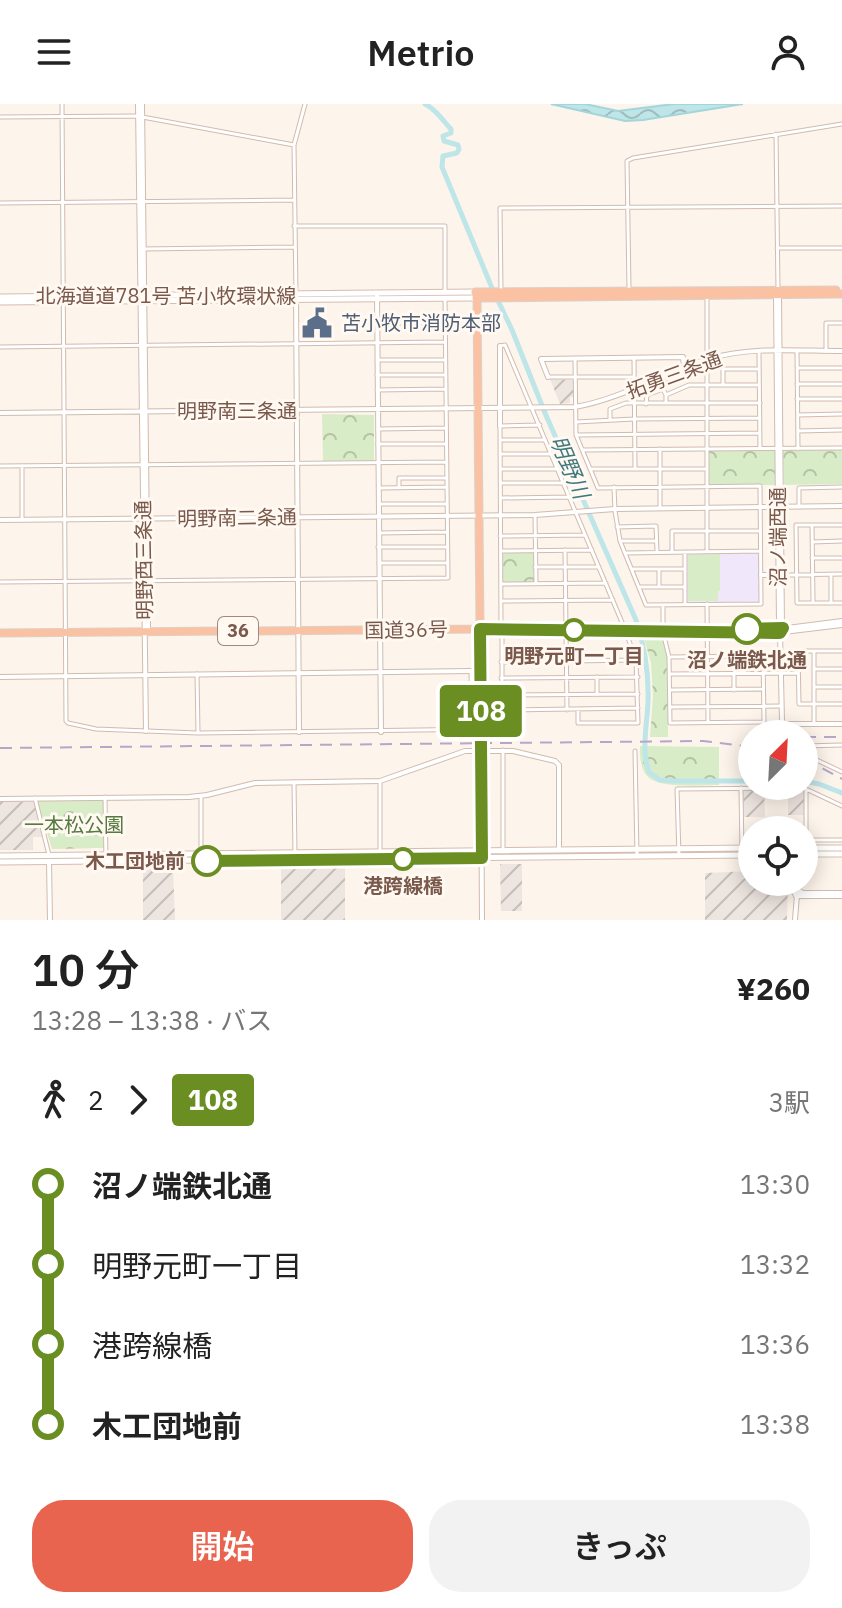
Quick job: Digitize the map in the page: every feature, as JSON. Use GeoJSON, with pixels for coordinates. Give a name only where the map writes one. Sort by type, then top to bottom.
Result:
{"type":"FeatureCollection","features":[{"type":"Feature","properties":{"kind":"highway"},"geometry":{"type":"LineString","coordinates":[[478,627],[475,296],[842,292]]}},
{"type":"Feature","properties":{"kind":"highway","name":"国道36号"},"geometry":{"type":"LineString","coordinates":[[0,631],[478,627]]}},
{"type":"Feature","properties":{"kind":"main road","name":"北海道道781号 苫小牧環状線"},"geometry":{"type":"LineString","coordinates":[[0,300],[475,296]]}},
{"type":"Feature","properties":{"kind":"main road"},"geometry":{"type":"LineString","coordinates":[[818,851],[842,848]]}},
{"type":"Feature","properties":{"kind":"main road"},"geometry":{"type":"LineString","coordinates":[[832,851],[842,854]]}},
{"type":"Feature","properties":{"kind":"main road"},"geometry":{"type":"LineString","coordinates":[[0,856],[106,858],[738,852]]}},
{"type":"Feature","properties":{"kind":"main road"},"geometry":{"type":"LineString","coordinates":[[481,853],[559,854]]}},
{"type":"Feature","properties":{"kind":"main road"},"geometry":{"type":"LineString","coordinates":[[0,862],[49,858]]}},
{"type":"Feature","properties":{"kind":"street"},"geometry":{"type":"LineString","coordinates":[[62,104],[66,721],[96,729],[198,733],[381,732],[493,729],[493,718],[502,710],[638,708]]}},
{"type":"Feature","properties":{"kind":"street","name":"明野西三条通"},"geometry":{"type":"LineString","coordinates":[[140,104],[146,731]]}},
{"type":"Feature","properties":{"kind":"street"},"geometry":{"type":"LineString","coordinates":[[299,732],[294,145],[305,104]]}},
{"type":"Feature","properties":{"kind":"street"},"geometry":{"type":"LineString","coordinates":[[0,117],[139,116],[294,145]]}},
{"type":"Feature","properties":{"kind":"street"},"geometry":{"type":"LineString","coordinates":[[629,294],[627,161],[842,124]]}},
{"type":"Feature","properties":{"kind":"street","name":"沼ノ端西通"},"geometry":{"type":"LineString","coordinates":[[776,134],[781,630]]}},
{"type":"Feature","properties":{"kind":"street"},"geometry":{"type":"LineString","coordinates":[[0,203],[294,200]]}},
{"type":"Feature","properties":{"kind":"street"},"geometry":{"type":"LineString","coordinates":[[496,294],[500,208],[842,206]]}},
{"type":"Feature","properties":{"kind":"street"},"geometry":{"type":"LineString","coordinates":[[0,582],[448,578],[445,226],[294,226]]}},
{"type":"Feature","properties":{"kind":"street"},"geometry":{"type":"LineString","coordinates":[[142,249],[295,247]]}},
{"type":"Feature","properties":{"kind":"street"},"geometry":{"type":"LineString","coordinates":[[777,248],[842,248]]}},
{"type":"Feature","properties":{"kind":"street"},"geometry":{"type":"LineString","coordinates":[[706,293],[707,552]]}},
{"type":"Feature","properties":{"kind":"street"},"geometry":{"type":"LineString","coordinates":[[377,296],[381,732]]}},
{"type":"Feature","properties":{"kind":"street"},"geometry":{"type":"LineString","coordinates":[[377,323],[446,323]]}},
{"type":"Feature","properties":{"kind":"street"},"geometry":{"type":"LineString","coordinates":[[826,351],[826,323],[842,323]]}},
{"type":"Feature","properties":{"kind":"street"},"geometry":{"type":"LineString","coordinates":[[0,347],[446,342]]}},
{"type":"Feature","properties":{"kind":"street"},"geometry":{"type":"LineString","coordinates":[[502,710],[499,409],[500,346],[505,345],[578,512],[636,660],[638,723],[578,723],[578,709]]}},
{"type":"Feature","properties":{"kind":"street"},"geometry":{"type":"LineString","coordinates":[[759,351],[760,449]]}},
{"type":"Feature","properties":{"kind":"street"},"geometry":{"type":"LineString","coordinates":[[797,351],[798,449]]}},
{"type":"Feature","properties":{"kind":"street","name":"拓勇三条通"},"geometry":{"type":"LineString","coordinates":[[534,408],[575,407],[607,399],[707,359],[735,353],[842,351]]}},
{"type":"Feature","properties":{"kind":"street"},"geometry":{"type":"LineString","coordinates":[[634,377],[548,377],[541,359],[683,357],[684,368]]}},
{"type":"Feature","properties":{"kind":"street"},"geometry":{"type":"LineString","coordinates":[[575,358],[576,435],[598,488],[614,487],[760,486],[761,604],[646,605],[620,541],[614,487]]}},
{"type":"Feature","properties":{"kind":"street"},"geometry":{"type":"LineString","coordinates":[[634,358],[635,469]]}},
{"type":"Feature","properties":{"kind":"street"},"geometry":{"type":"LineString","coordinates":[[377,360],[446,360]]}},
{"type":"Feature","properties":{"kind":"street"},"geometry":{"type":"LineString","coordinates":[[797,368],[842,368]]}},
{"type":"Feature","properties":{"kind":"street"},"geometry":{"type":"LineString","coordinates":[[723,385],[723,369],[759,369]]}},
{"type":"Feature","properties":{"kind":"street"},"geometry":{"type":"LineString","coordinates":[[377,375],[446,375]]}},
{"type":"Feature","properties":{"kind":"street"},"geometry":{"type":"LineString","coordinates":[[797,384],[842,384]]}},
{"type":"Feature","properties":{"kind":"street"},"geometry":{"type":"LineString","coordinates":[[666,395],[689,385],[759,385]]}},
{"type":"Feature","properties":{"kind":"street"},"geometry":{"type":"LineString","coordinates":[[377,390],[446,389]]}},
{"type":"Feature","properties":{"kind":"street"},"geometry":{"type":"LineString","coordinates":[[646,404],[647,395],[663,389],[666,403]]}},
{"type":"Feature","properties":{"kind":"street"},"geometry":{"type":"LineString","coordinates":[[797,399],[842,399]]}},
{"type":"Feature","properties":{"kind":"street"},"geometry":{"type":"LineString","coordinates":[[610,420],[610,409],[626,403],[760,403]]}},
{"type":"Feature","properties":{"kind":"street"},"geometry":{"type":"LineString","coordinates":[[476,409],[534,408]]}},
{"type":"Feature","properties":{"kind":"street","name":"明野南三条通"},"geometry":{"type":"LineString","coordinates":[[0,413],[476,409]]}},
{"type":"Feature","properties":{"kind":"street"},"geometry":{"type":"LineString","coordinates":[[798,415],[842,414]]}},
{"type":"Feature","properties":{"kind":"street"},"geometry":{"type":"LineString","coordinates":[[576,422],[760,418]]}},
{"type":"Feature","properties":{"kind":"street"},"geometry":{"type":"LineString","coordinates":[[500,426],[540,425]]}},
{"type":"Feature","properties":{"kind":"street"},"geometry":{"type":"LineString","coordinates":[[378,429],[447,428]]}},
{"type":"Feature","properties":{"kind":"street"},"geometry":{"type":"LineString","coordinates":[[798,431],[842,430]]}},
{"type":"Feature","properties":{"kind":"street"},"geometry":{"type":"LineString","coordinates":[[576,435],[760,433]]}},
{"type":"Feature","properties":{"kind":"street"},"geometry":{"type":"LineString","coordinates":[[500,440],[546,439]]}},
{"type":"Feature","properties":{"kind":"street"},"geometry":{"type":"LineString","coordinates":[[378,444],[447,444]]}},
{"type":"Feature","properties":{"kind":"street"},"geometry":{"type":"LineString","coordinates":[[582,450],[842,448]]}},
{"type":"Feature","properties":{"kind":"street"},"geometry":{"type":"LineString","coordinates":[[660,449],[660,508]]}},
{"type":"Feature","properties":{"kind":"street"},"geometry":{"type":"LineString","coordinates":[[500,454],[552,454]]}},
{"type":"Feature","properties":{"kind":"street"},"geometry":{"type":"LineString","coordinates":[[0,466],[447,462]]}},
{"type":"Feature","properties":{"kind":"street"},"geometry":{"type":"LineString","coordinates":[[22,466],[22,520]]}},
{"type":"Feature","properties":{"kind":"street"},"geometry":{"type":"LineString","coordinates":[[500,469],[558,469]]}},
{"type":"Feature","properties":{"kind":"street"},"geometry":{"type":"LineString","coordinates":[[590,469],[706,469]]}},
{"type":"Feature","properties":{"kind":"street"},"geometry":{"type":"LineString","coordinates":[[399,488],[399,478],[447,478]]}},
{"type":"Feature","properties":{"kind":"street"},"geometry":{"type":"LineString","coordinates":[[501,483],[564,483]]}},
{"type":"Feature","properties":{"kind":"street"},"geometry":{"type":"LineString","coordinates":[[379,488],[447,487]]}},
{"type":"Feature","properties":{"kind":"street"},"geometry":{"type":"LineString","coordinates":[[799,506],[799,488],[842,487]]}},
{"type":"Feature","properties":{"kind":"street"},"geometry":{"type":"LineString","coordinates":[[501,498],[570,497]]}},
{"type":"Feature","properties":{"kind":"street"},"geometry":{"type":"LineString","coordinates":[[379,504],[447,504]]}},
{"type":"Feature","properties":{"kind":"street","name":"明野南二条通"},"geometry":{"type":"LineString","coordinates":[[0,520],[535,515],[615,509],[842,506]]}},
{"type":"Feature","properties":{"kind":"street"},"geometry":{"type":"LineString","coordinates":[[535,515],[536,584]]}},
{"type":"Feature","properties":{"kind":"street"},"geometry":{"type":"LineString","coordinates":[[842,525],[796,525],[797,603],[842,603]]}},
{"type":"Feature","properties":{"kind":"street"},"geometry":{"type":"LineString","coordinates":[[812,525],[813,603]]}},
{"type":"Feature","properties":{"kind":"street"},"geometry":{"type":"LineString","coordinates":[[617,527],[656,526],[657,552]]}},
{"type":"Feature","properties":{"kind":"street"},"geometry":{"type":"LineString","coordinates":[[672,552],[672,531],[760,531]]}},
{"type":"Feature","properties":{"kind":"street"},"geometry":{"type":"LineString","coordinates":[[379,533],[447,532]]}},
{"type":"Feature","properties":{"kind":"street"},"geometry":{"type":"LineString","coordinates":[[500,536],[585,535]]}},
{"type":"Feature","properties":{"kind":"street"},"geometry":{"type":"LineString","coordinates":[[620,541],[657,541]]}},
{"type":"Feature","properties":{"kind":"street"},"geometry":{"type":"LineString","coordinates":[[812,542],[842,541]]}},
{"type":"Feature","properties":{"kind":"street"},"geometry":{"type":"LineString","coordinates":[[378,547],[447,547]]}},
{"type":"Feature","properties":{"kind":"street"},"geometry":{"type":"LineString","coordinates":[[565,550],[567,710]]}},
{"type":"Feature","properties":{"kind":"street"},"geometry":{"type":"LineString","coordinates":[[501,551],[592,550]]}},
{"type":"Feature","properties":{"kind":"street"},"geometry":{"type":"LineString","coordinates":[[625,553],[760,551]]}},
{"type":"Feature","properties":{"kind":"street"},"geometry":{"type":"LineString","coordinates":[[685,552],[685,604]]}},
{"type":"Feature","properties":{"kind":"street"},"geometry":{"type":"LineString","coordinates":[[812,558],[842,558]]}},
{"type":"Feature","properties":{"kind":"street"},"geometry":{"type":"LineString","coordinates":[[379,563],[447,563]]}},
{"type":"Feature","properties":{"kind":"street"},"geometry":{"type":"LineString","coordinates":[[535,567],[599,567]]}},
{"type":"Feature","properties":{"kind":"street"},"geometry":{"type":"LineString","coordinates":[[632,569],[685,569]]}},
{"type":"Feature","properties":{"kind":"street"},"geometry":{"type":"LineString","coordinates":[[659,569],[659,587]]}},
{"type":"Feature","properties":{"kind":"street"},"geometry":{"type":"LineString","coordinates":[[761,575],[842,574]]}},
{"type":"Feature","properties":{"kind":"street"},"geometry":{"type":"LineString","coordinates":[[831,575],[831,603]]}},
{"type":"Feature","properties":{"kind":"street"},"geometry":{"type":"LineString","coordinates":[[501,584],[606,583]]}},
{"type":"Feature","properties":{"kind":"street"},"geometry":{"type":"LineString","coordinates":[[639,587],[685,587]]}},
{"type":"Feature","properties":{"kind":"street"},"geometry":{"type":"LineString","coordinates":[[501,601],[613,600]]}},
{"type":"Feature","properties":{"kind":"street"},"geometry":{"type":"LineString","coordinates":[[707,604],[708,723]]}},
{"type":"Feature","properties":{"kind":"street"},"geometry":{"type":"LineString","coordinates":[[663,605],[663,630],[669,657],[670,723],[764,722],[763,656],[669,657]]}},
{"type":"Feature","properties":{"kind":"street"},"geometry":{"type":"LineString","coordinates":[[482,920],[478,627],[781,630],[842,623]]}},
{"type":"Feature","properties":{"kind":"street"},"geometry":{"type":"LineString","coordinates":[[781,630],[783,720]]}},
{"type":"Feature","properties":{"kind":"street"},"geometry":{"type":"LineString","coordinates":[[842,651],[798,651],[799,704],[842,704]]}},
{"type":"Feature","properties":{"kind":"street"},"geometry":{"type":"LineString","coordinates":[[814,651],[814,720]]}},
{"type":"Feature","properties":{"kind":"street"},"geometry":{"type":"LineString","coordinates":[[501,662],[636,660]]}},
{"type":"Feature","properties":{"kind":"street"},"geometry":{"type":"LineString","coordinates":[[814,669],[842,669]]}},
{"type":"Feature","properties":{"kind":"street"},"geometry":{"type":"LineString","coordinates":[[0,677],[471,671],[472,729]]}},
{"type":"Feature","properties":{"kind":"street"},"geometry":{"type":"LineString","coordinates":[[670,674],[798,673]]}},
{"type":"Feature","properties":{"kind":"street"},"geometry":{"type":"LineString","coordinates":[[197,674],[198,733]]}},
{"type":"Feature","properties":{"kind":"street"},"geometry":{"type":"LineString","coordinates":[[734,674],[734,690]]}},
{"type":"Feature","properties":{"kind":"street"},"geometry":{"type":"LineString","coordinates":[[597,677],[597,694]]}},
{"type":"Feature","properties":{"kind":"street"},"geometry":{"type":"LineString","coordinates":[[501,678],[638,677]]}},
{"type":"Feature","properties":{"kind":"street"},"geometry":{"type":"LineString","coordinates":[[814,687],[842,687]]}},
{"type":"Feature","properties":{"kind":"street"},"geometry":{"type":"LineString","coordinates":[[670,690],[764,689]]}},
{"type":"Feature","properties":{"kind":"street"},"geometry":{"type":"LineString","coordinates":[[501,695],[638,694]]}},
{"type":"Feature","properties":{"kind":"street"},"geometry":{"type":"LineString","coordinates":[[670,707],[781,706]]}},
{"type":"Feature","properties":{"kind":"street"},"geometry":{"type":"LineString","coordinates":[[818,724],[842,724]]}},
{"type":"Feature","properties":{"kind":"street"},"geometry":{"type":"LineString","coordinates":[[818,746],[842,745]]}},
{"type":"Feature","properties":{"kind":"street"},"geometry":{"type":"LineString","coordinates":[[503,750],[503,851]]}},
{"type":"Feature","properties":{"kind":"street"},"geometry":{"type":"LineString","coordinates":[[0,799],[201,796],[247,783],[380,781],[455,753],[503,750],[533,755],[559,765],[559,854]]}},
{"type":"Feature","properties":{"kind":"street"},"geometry":{"type":"LineString","coordinates":[[635,751],[637,853]]}},
{"type":"Feature","properties":{"kind":"street"},"geometry":{"type":"LineString","coordinates":[[818,761],[842,772]]}},
{"type":"Feature","properties":{"kind":"street"},"geometry":{"type":"LineString","coordinates":[[380,781],[380,856]]}},
{"type":"Feature","properties":{"kind":"street"},"geometry":{"type":"LineString","coordinates":[[294,782],[295,856]]}},
{"type":"Feature","properties":{"kind":"street"},"geometry":{"type":"LineString","coordinates":[[679,852],[677,789],[738,788]]}},
{"type":"Feature","properties":{"kind":"street"},"geometry":{"type":"LineString","coordinates":[[818,795],[842,806]]}},
{"type":"Feature","properties":{"kind":"street"},"geometry":{"type":"LineString","coordinates":[[201,796],[201,857]]}},
{"type":"Feature","properties":{"kind":"street"},"geometry":{"type":"LineString","coordinates":[[105,797],[106,858]]}},
{"type":"Feature","properties":{"kind":"street"},"geometry":{"type":"LineString","coordinates":[[35,798],[49,858],[50,920]]}},
{"type":"Feature","properties":{"kind":"street"},"geometry":{"type":"LineString","coordinates":[[818,840],[842,840]]}},
{"type":"Feature","properties":{"kind":"street"},"geometry":{"type":"LineString","coordinates":[[832,840],[832,851]]}},
{"type":"Feature","properties":{"kind":"street"},"geometry":{"type":"LineString","coordinates":[[818,893],[842,894]]}},
{"type":"Feature","properties":{"kind":"street"},"geometry":{"type":"LineString","coordinates":[[818,895],[842,894]]}},
{"type":"Feature","properties":{"kind":"street"},"geometry":{"type":"LineString","coordinates":[[795,920],[796,896]]}},
{"type":"Feature","properties":{"kind":"shaded area"},"geometry":{"type":"Polygon","coordinates":[[[550,379],[573,380],[570,403],[560,404],[550,379]]]}},
{"type":"Feature","properties":{"kind":"shaded area"},"geometry":{"type":"Polygon","coordinates":[[[687,553],[759,553],[759,602],[687,602],[687,553]]]}},
{"type":"Feature","properties":{"kind":"shaded area"},"geometry":{"type":"Polygon","coordinates":[[[743,800],[764,800],[765,816],[744,816],[743,800]]]}},
{"type":"Feature","properties":{"kind":"shaded area"},"geometry":{"type":"Polygon","coordinates":[[[788,800],[804,800],[804,815],[788,815],[788,800]]]}},
{"type":"Feature","properties":{"kind":"shaded area"},"geometry":{"type":"Polygon","coordinates":[[[0,801],[34,802],[43,837],[33,837],[33,850],[0,850],[0,801]]]}},
{"type":"Feature","properties":{"kind":"shaded area"},"geometry":{"type":"Polygon","coordinates":[[[500,864],[522,864],[522,911],[501,911],[500,864]]]}},
{"type":"Feature","properties":{"kind":"shaded area"},"geometry":{"type":"Polygon","coordinates":[[[281,865],[345,865],[345,920],[281,920],[281,865]]]}},
{"type":"Feature","properties":{"kind":"shaded area"},"geometry":{"type":"Polygon","coordinates":[[[143,867],[173,867],[175,920],[143,920],[143,867]]]}},
{"type":"Feature","properties":{"kind":"shaded area"},"geometry":{"type":"Polygon","coordinates":[[[738,872],[738,896],[788,896],[787,920],[705,920],[705,873],[738,872]]]}},
{"type":"Feature","properties":{"kind":"green space"},"geometry":{"type":"Polygon","coordinates":[[[704,363],[705,368],[636,397],[636,391],[704,363]]]}},
{"type":"Feature","properties":{"kind":"green space"},"geometry":{"type":"Polygon","coordinates":[[[322,414],[374,415],[373,461],[323,461],[322,414]]]}},
{"type":"Feature","properties":{"kind":"green space"},"geometry":{"type":"Polygon","coordinates":[[[708,450],[775,450],[775,485],[709,485],[708,450]]]}},
{"type":"Feature","properties":{"kind":"green space"},"geometry":{"type":"Polygon","coordinates":[[[783,450],[842,450],[842,484],[784,485],[783,450]]]}},
{"type":"Feature","properties":{"kind":"green space"},"geometry":{"type":"Polygon","coordinates":[[[502,552],[533,553],[534,582],[503,583],[502,552]]]}},
{"type":"Feature","properties":{"kind":"green space"},"geometry":{"type":"Polygon","coordinates":[[[720,554],[718,601],[688,601],[688,555],[720,554]]]}},
{"type":"Feature","properties":{"kind":"green space"},"geometry":{"type":"Polygon","coordinates":[[[644,638],[664,639],[668,658],[668,737],[650,737],[653,696],[651,663],[644,638]]]}},
{"type":"Feature","properties":{"kind":"green space"},"geometry":{"type":"Polygon","coordinates":[[[640,746],[719,747],[719,785],[682,786],[654,781],[643,770],[640,746]]]}},
{"type":"Feature","properties":{"kind":"green space","name":"一本松公園"},"geometry":{"type":"Polygon","coordinates":[[[103,800],[104,848],[52,849],[37,801],[103,800]]]}},
{"type":"Feature","properties":{"kind":"water"},"geometry":{"type":"Polygon","coordinates":[[[551,104],[585,104],[618,111],[674,104],[743,104],[625,121],[551,104]]]}},
{"type":"Feature","properties":{"kind":"waterway","name":"明野川"},"geometry":{"type":"LineString","coordinates":[[425,104],[451,129],[451,133],[443,136],[444,141],[458,145],[457,153],[443,156],[442,167],[636,620],[647,671],[645,747],[649,772],[660,780],[738,781]]}},
{"type":"Feature","properties":{"kind":"waterway","name":"明野川"},"geometry":{"type":"LineString","coordinates":[[818,784],[842,793]]}},
{"type":"Feature","properties":{"kind":"railway"},"geometry":{"type":"LineString","coordinates":[[818,737],[842,737]]}},
{"type":"Feature","properties":{"kind":"railway"},"geometry":{"type":"LineString","coordinates":[[0,748],[703,741],[738,745]]}},
{"type":"Feature","properties":{"kind":"railway"},"geometry":{"type":"LineString","coordinates":[[818,766],[842,779]]}},
{"type":"Feature","properties":{"kind":"bus line","name":"108"},"geometry":{"type":"LineString","coordinates":[[207,861],[482,858],[480,629],[780,633],[783,628],[747,629]]}},
{"type":"Feature","properties":{"kind":"place","name":"苫小牧市消防本部"},"geometry":{"type":"Point","coordinates":[317,323]}},
{"type":"Feature","properties":{"kind":"place","name":"沼ノ端鉄北通"},"geometry":{"type":"Point","coordinates":[747,629]}},
{"type":"Feature","properties":{"kind":"place","name":"明野元町一丁目"},"geometry":{"type":"Point","coordinates":[574,630]}},
{"type":"Feature","properties":{"kind":"place","name":"港跨線橋"},"geometry":{"type":"Point","coordinates":[403,859]}},
{"type":"Feature","properties":{"kind":"place","name":"木工団地前"},"geometry":{"type":"Point","coordinates":[207,861]}}]}
